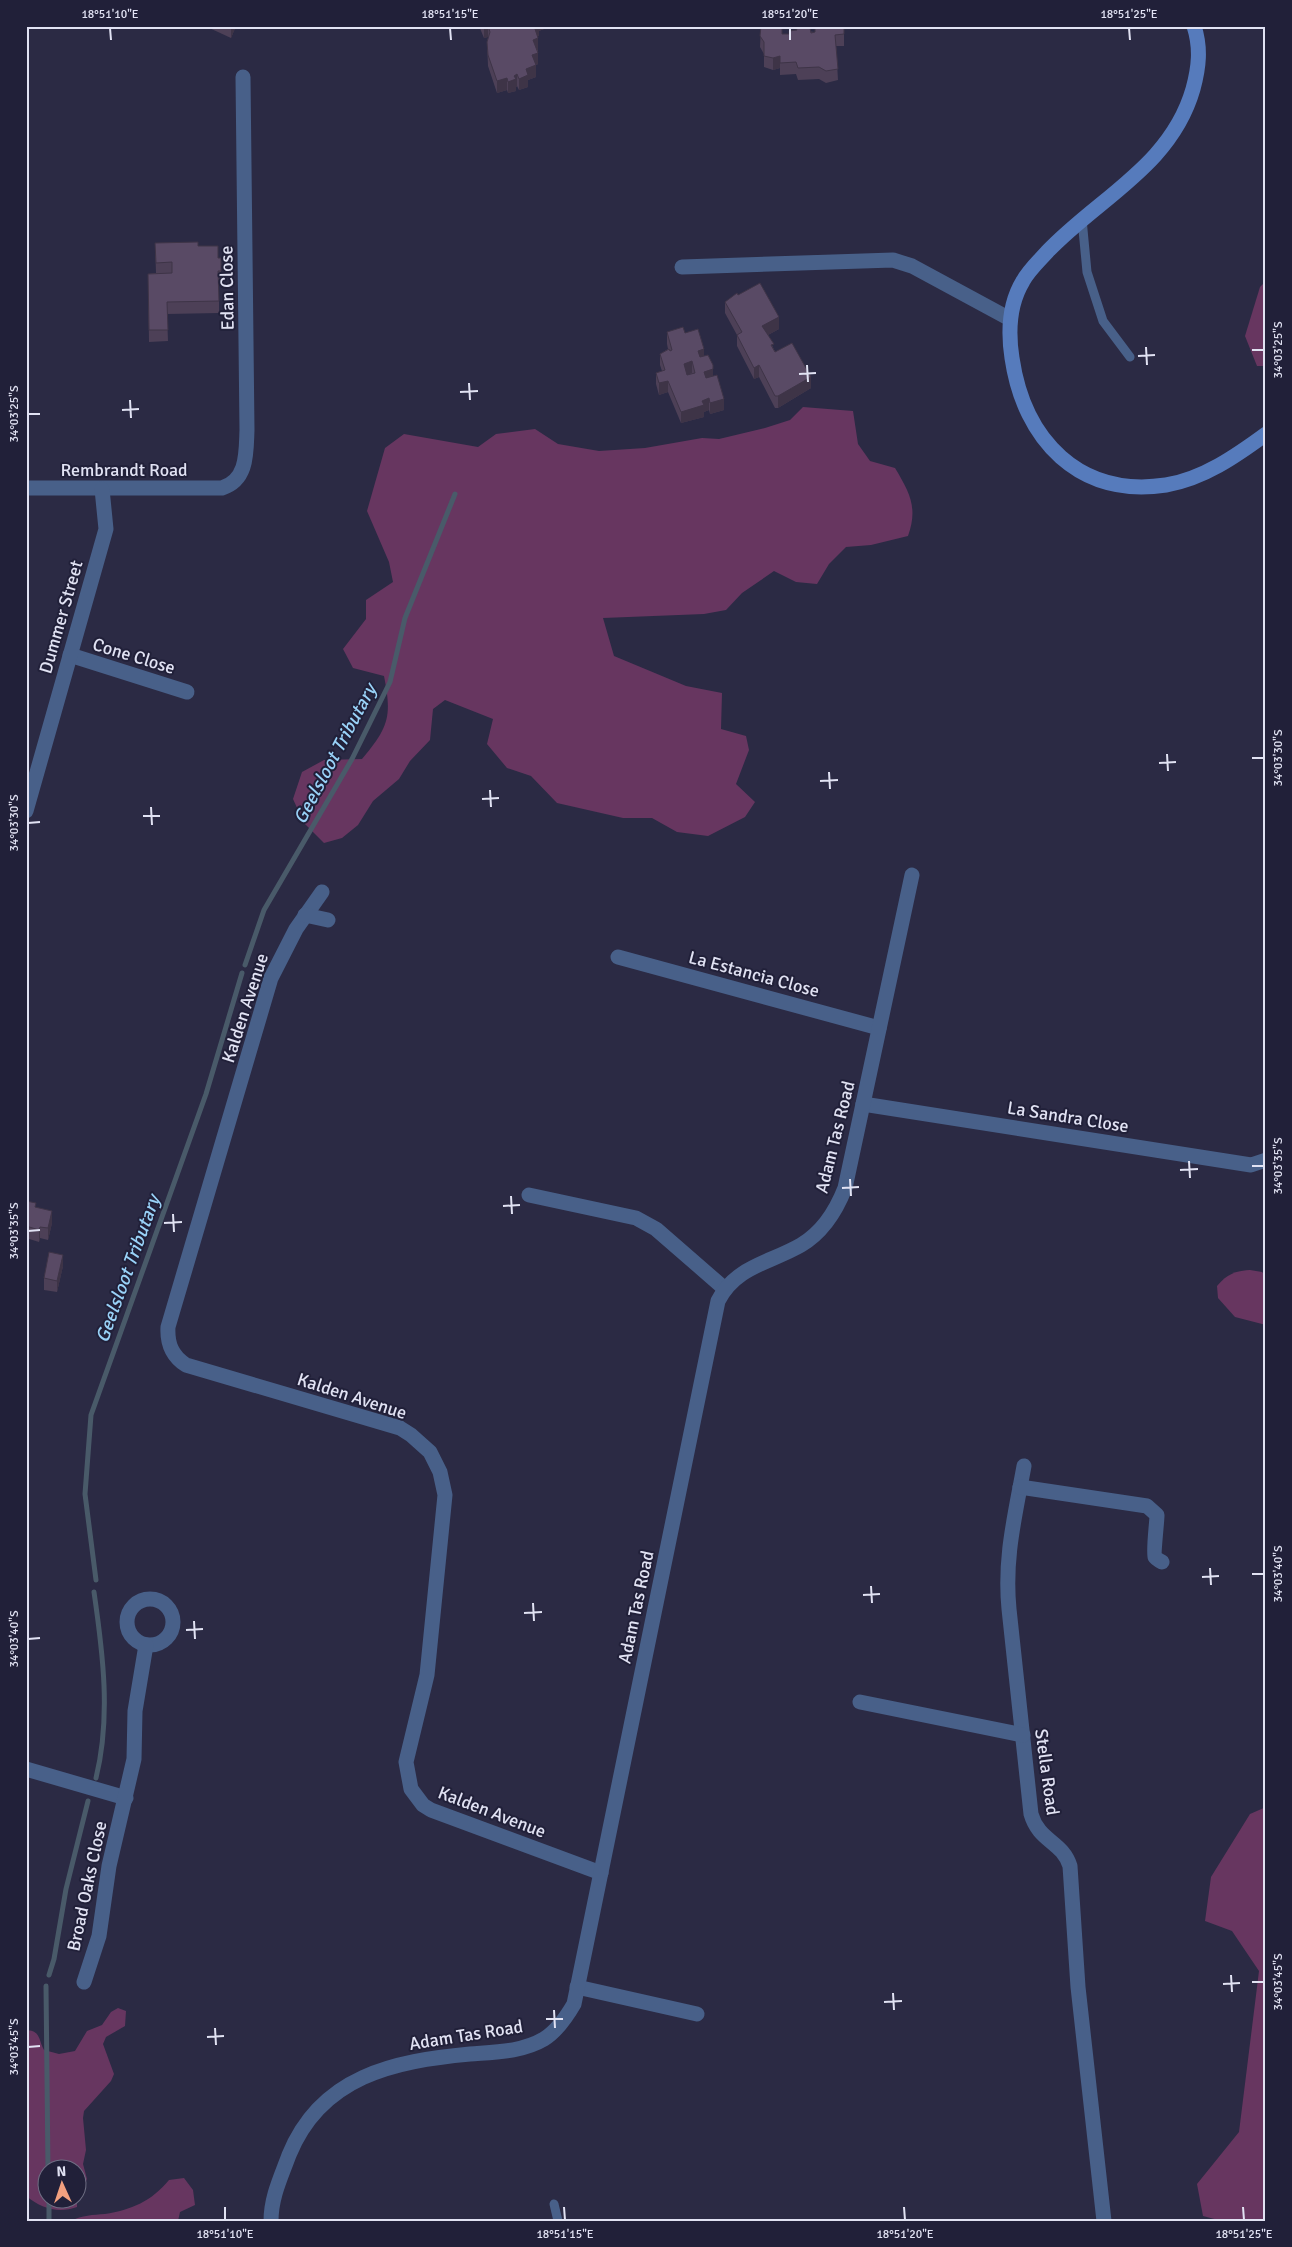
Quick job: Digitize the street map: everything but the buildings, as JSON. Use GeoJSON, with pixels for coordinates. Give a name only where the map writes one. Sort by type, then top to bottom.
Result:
{"type":"FeatureCollection","features":[{"type":"Feature","properties":{"kind":"street"},"geometry":{"type":"LineString","coordinates":[[1194,26],[1199,60],[1196,76],[1190,98],[1174,131],[1148,165],[1064,235],[1023,280],[1010,319],[1014,370],[1026,410],[1046,444],[1069,466],[1083,474],[1124,486],[1151,487],[1169,485],[1213,469],[1233,458],[1266,434]]}},
{"type":"Feature","properties":{"kind":"street","name":"Edan Close"},"geometry":{"type":"LineString","coordinates":[[222,488],[233,484],[240,475],[246,458],[248,430],[243,77]]}},
{"type":"Feature","properties":{"kind":"street"},"geometry":{"type":"LineString","coordinates":[[682,267],[893,260],[912,266],[1010,319]]}},
{"type":"Feature","properties":{"kind":"street","name":"Rembrandt Road"},"geometry":{"type":"LineString","coordinates":[[26,488],[102,490],[222,488]]}},
{"type":"Feature","properties":{"kind":"street","name":"Dummer Street"},"geometry":{"type":"LineString","coordinates":[[26,811],[106,529],[102,490]]}},
{"type":"Feature","properties":{"kind":"street","name":"Cone Close"},"geometry":{"type":"LineString","coordinates":[[70,655],[187,692]]}},
{"type":"Feature","properties":{"kind":"street","name":"Adam Tas Road"},"geometry":{"type":"LineString","coordinates":[[271,2221],[271,2208],[276,2188],[296,2140],[320,2106],[339,2090],[380,2070],[426,2058],[512,2050],[533,2044],[546,2038],[574,2004],[718,1301],[725,1289],[744,1270],[801,1245],[824,1226],[845,1188],[912,875]]}},
{"type":"Feature","properties":{"kind":"street","name":"Kalden Avenue"},"geometry":{"type":"LineString","coordinates":[[322,892],[305,914],[282,954],[271,978],[168,1327],[169,1343],[175,1356],[186,1365],[394,1426],[411,1434],[430,1452],[440,1472],[445,1506],[427,1675],[406,1762],[406,1772],[411,1789],[416,1797],[431,1810],[601,1873]]}},
{"type":"Feature","properties":{"kind":"street"},"geometry":{"type":"LineString","coordinates":[[305,914],[328,920]]}},
{"type":"Feature","properties":{"kind":"street","name":"La Estancia Close"},"geometry":{"type":"LineString","coordinates":[[618,957],[879,1028]]}},
{"type":"Feature","properties":{"kind":"street","name":"La Sandra Close"},"geometry":{"type":"LineString","coordinates":[[863,1104],[1251,1165],[1266,1160]]}},
{"type":"Feature","properties":{"kind":"street"},"geometry":{"type":"LineString","coordinates":[[529,1194],[636,1218],[656,1229],[725,1289]]}},
{"type":"Feature","properties":{"kind":"street","name":"Stella Road"},"geometry":{"type":"LineString","coordinates":[[1024,1466],[1008,1546],[1007,1586],[1034,1823],[1043,1836],[1063,1852],[1070,1866],[1078,1987],[1104,2221]]}},
{"type":"Feature","properties":{"kind":"street"},"geometry":{"type":"LineString","coordinates":[[1020,1487],[1148,1506],[1157,1515],[1154,1552],[1156,1558],[1162,1562]]}},
{"type":"Feature","properties":{"kind":"street","name":"Broad Oaks Close"},"geometry":{"type":"LineString","coordinates":[[84,1982],[98,1936],[108,1866],[134,1759],[135,1711],[146,1645]]}},
{"type":"Feature","properties":{"kind":"street"},"geometry":{"type":"LineString","coordinates":[[860,1702],[1023,1735]]}},
{"type":"Feature","properties":{"kind":"street"},"geometry":{"type":"LineString","coordinates":[[26,1769],[126,1798]]}},
{"type":"Feature","properties":{"kind":"street"},"geometry":{"type":"LineString","coordinates":[[578,1987],[696,2014]]}},
{"type":"Feature","properties":{"kind":"lane"},"geometry":{"type":"LineString","coordinates":[[1082,219],[1087,272],[1103,321],[1130,357]]}},
{"type":"Feature","properties":{"kind":"lane"},"geometry":{"type":"LineString","coordinates":[[554,2204],[558,2221]]}},
{"type":"Feature","properties":{"kind":"shaded area"},"geometry":{"type":"Polygon","coordinates":[[[1266,281],[1266,366],[1257,366],[1245,336],[1260,287],[1266,281]]]}},
{"type":"Feature","properties":{"kind":"shaded area"},"geometry":{"type":"Polygon","coordinates":[[[803,407],[853,411],[858,444],[870,461],[895,468],[905,485],[912,509],[911,526],[908,536],[871,545],[846,547],[829,564],[817,584],[796,582],[774,571],[742,593],[726,610],[704,614],[603,618],[614,656],[686,686],[722,693],[721,729],[746,736],[749,750],[736,784],[755,802],[745,817],[708,836],[677,832],[652,818],[623,818],[557,803],[531,776],[507,768],[487,744],[493,719],[445,700],[433,709],[430,740],[410,761],[399,779],[373,801],[358,825],[342,838],[324,843],[304,823],[293,799],[302,772],[324,760],[362,759],[383,729],[388,711],[384,676],[353,668],[343,649],[366,619],[366,600],[393,582],[389,562],[367,511],[385,448],[404,434],[478,447],[496,434],[535,429],[558,444],[599,451],[645,448],[702,438],[719,439],[765,428],[790,420],[803,407]]]}},
{"type":"Feature","properties":{"kind":"shaded area"},"geometry":{"type":"Polygon","coordinates":[[[1250,1270],[1262,1272],[1266,1276],[1266,1325],[1235,1317],[1218,1298],[1217,1286],[1224,1279],[1236,1272],[1250,1270]]]}},
{"type":"Feature","properties":{"kind":"shaded area"},"geometry":{"type":"Polygon","coordinates":[[[1266,1807],[1266,2221],[1222,2221],[1203,2216],[1197,2184],[1239,2132],[1259,1971],[1232,1931],[1205,1921],[1211,1877],[1250,1814],[1266,1807]]]}},
{"type":"Feature","properties":{"kind":"shaded area"},"geometry":{"type":"Polygon","coordinates":[[[118,2008],[126,2011],[125,2026],[106,2037],[103,2044],[114,2074],[111,2081],[84,2111],[86,2150],[84,2160],[38,2160],[38,2204],[26,2196],[26,2030],[37,2034],[44,2050],[59,2054],[75,2051],[87,2031],[102,2025],[111,2012],[118,2008]]]}},
{"type":"Feature","properties":{"kind":"shaded area"},"geometry":{"type":"Polygon","coordinates":[[[184,2178],[193,2190],[195,2205],[180,2212],[178,2221],[71,2221],[83,2216],[105,2214],[132,2207],[155,2194],[169,2180],[184,2178]]]}},
{"type":"Feature","properties":{"kind":"waterway","name":"Geelsloot Tributary"},"geometry":{"type":"LineString","coordinates":[[245,965],[264,910],[352,759],[390,682],[405,618],[455,494]]}},
{"type":"Feature","properties":{"kind":"waterway","name":"Geelsloot Tributary"},"geometry":{"type":"LineString","coordinates":[[96,1580],[85,1494],[91,1415],[206,1094],[242,973]]}},
{"type":"Feature","properties":{"kind":"waterway","name":"Geelsloot Tributary"},"geometry":{"type":"LineString","coordinates":[[94,1592],[104,1685],[103,1732],[96,1778]]}},
{"type":"Feature","properties":{"kind":"waterway","name":"Geelsloot Tributary"},"geometry":{"type":"LineString","coordinates":[[49,1975],[54,1959],[66,1889],[88,1801]]}},
{"type":"Feature","properties":{"kind":"waterway","name":"Geelsloot Tributary"},"geometry":{"type":"LineString","coordinates":[[46,1986],[48,2160]]}},
{"type":"Feature","properties":{"kind":"waterway","name":"Geelsloot Tributary"},"geometry":{"type":"LineString","coordinates":[[49,2210],[49,2221]]}}]}
